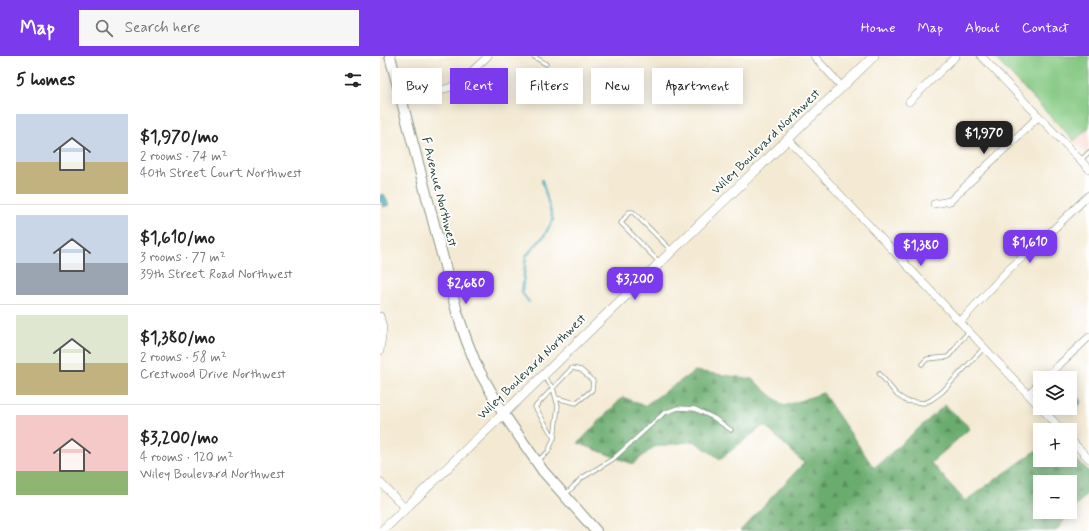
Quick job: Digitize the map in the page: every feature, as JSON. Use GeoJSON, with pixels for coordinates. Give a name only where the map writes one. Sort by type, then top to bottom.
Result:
{"type":"FeatureCollection","features":[{"type":"Feature","properties":{"kind":"main road","name":"F Avenue Northwest"},"geometry":{"type":"LineString","coordinates":[[390,56],[393,68]]}},
{"type":"Feature","properties":{"kind":"main road","name":"F Avenue Northwest"},"geometry":{"type":"LineString","coordinates":[[404,104],[457,312],[477,367],[503,413],[536,462],[596,531]]}},
{"type":"Feature","properties":{"kind":"street"},"geometry":{"type":"LineString","coordinates":[[442,90],[451,87],[468,75],[488,56]]}},
{"type":"Feature","properties":{"kind":"street"},"geometry":{"type":"LineString","coordinates":[[814,56],[842,87]]}},
{"type":"Feature","properties":{"kind":"street","name":"Wiley Boulevard Northwest"},"geometry":{"type":"LineString","coordinates":[[382,531],[874,56]]}},
{"type":"Feature","properties":{"kind":"street"},"geometry":{"type":"LineString","coordinates":[[909,102],[956,56]]}},
{"type":"Feature","properties":{"kind":"street"},"geometry":{"type":"LineString","coordinates":[[981,56],[1089,169]]}},
{"type":"Feature","properties":{"kind":"street"},"geometry":{"type":"LineString","coordinates":[[934,204],[950,200],[1039,116]]}},
{"type":"Feature","properties":{"kind":"street"},"geometry":{"type":"LineString","coordinates":[[788,139],[1033,399]]}},
{"type":"Feature","properties":{"kind":"street"},"geometry":{"type":"LineString","coordinates":[[960,322],[1009,269],[1036,246],[1089,195]]}},
{"type":"Feature","properties":{"kind":"street"},"geometry":{"type":"LineString","coordinates":[[380,316],[382,328],[380,351]]}},
{"type":"Feature","properties":{"kind":"street"},"geometry":{"type":"LineString","coordinates":[[1053,371],[1089,337]]}},
{"type":"Feature","properties":{"kind":"street"},"geometry":{"type":"LineString","coordinates":[[1028,394],[1033,389]]}},
{"type":"Feature","properties":{"kind":"street"},"geometry":{"type":"LineString","coordinates":[[1048,415],[1056,423]]}},
{"type":"Feature","properties":{"kind":"street"},"geometry":{"type":"LineString","coordinates":[[1077,446],[1089,459]]}},
{"type":"Feature","properties":{"kind":"street"},"geometry":{"type":"LineString","coordinates":[[380,482],[405,508]]}},
{"type":"Feature","properties":{"kind":"lane"},"geometry":{"type":"LineString","coordinates":[[533,56],[546,64]]}},
{"type":"Feature","properties":{"kind":"lane"},"geometry":{"type":"LineString","coordinates":[[1080,160],[1089,152]]}},
{"type":"Feature","properties":{"kind":"lane"},"geometry":{"type":"LineString","coordinates":[[659,263],[621,223],[628,212],[634,212],[672,250]]}},
{"type":"Feature","properties":{"kind":"lane"},"geometry":{"type":"LineString","coordinates":[[922,364],[927,359],[948,357],[957,346],[958,342],[969,332]]}},
{"type":"Feature","properties":{"kind":"lane"},"geometry":{"type":"LineString","coordinates":[[879,373],[897,395],[906,401],[924,403],[942,392],[984,348]]}},
{"type":"Feature","properties":{"kind":"lane"},"geometry":{"type":"LineString","coordinates":[[554,438],[535,407],[572,368],[581,370],[593,382],[592,390],[576,402],[556,398]]}},
{"type":"Feature","properties":{"kind":"lane"},"geometry":{"type":"LineString","coordinates":[[536,462],[548,452],[554,438],[558,406],[553,388],[543,375]]}},
{"type":"Feature","properties":{"kind":"lane"},"geometry":{"type":"LineString","coordinates":[[564,496],[582,478],[613,459],[664,414],[678,408],[695,409],[714,418],[731,430]]}},
{"type":"Feature","properties":{"kind":"shaded area"},"geometry":{"type":"Polygon","coordinates":[[[1089,127],[1089,157],[1074,141],[1089,127]]]}},
{"type":"Feature","properties":{"kind":"green space"},"geometry":{"type":"Polygon","coordinates":[[[993,56],[1089,56],[1089,127],[1074,141],[993,56]]]}},
{"type":"Feature","properties":{"kind":"green space"},"geometry":{"type":"Polygon","coordinates":[[[695,371],[752,379],[784,406],[823,393],[874,468],[945,405],[970,428],[931,463],[965,501],[1033,453],[1033,467],[1077,467],[1077,460],[1089,471],[1089,491],[1077,506],[1077,475],[1033,475],[1033,519],[1066,519],[1056,531],[740,531],[804,463],[764,425],[720,459],[694,441],[654,447],[633,464],[578,443],[623,397],[644,406],[695,371]]]}},
{"type":"Feature","properties":{"kind":"water"},"geometry":{"type":"Polygon","coordinates":[[[384,194],[389,205],[383,207],[380,195],[384,194]]]}},
{"type":"Feature","properties":{"kind":"water"},"geometry":{"type":"Polygon","coordinates":[[[1077,398],[1081,400],[1077,407],[1077,398]]]}},
{"type":"Feature","properties":{"kind":"waterway"},"geometry":{"type":"LineString","coordinates":[[529,302],[522,293],[526,256],[544,236],[553,220],[542,180]]}}]}
